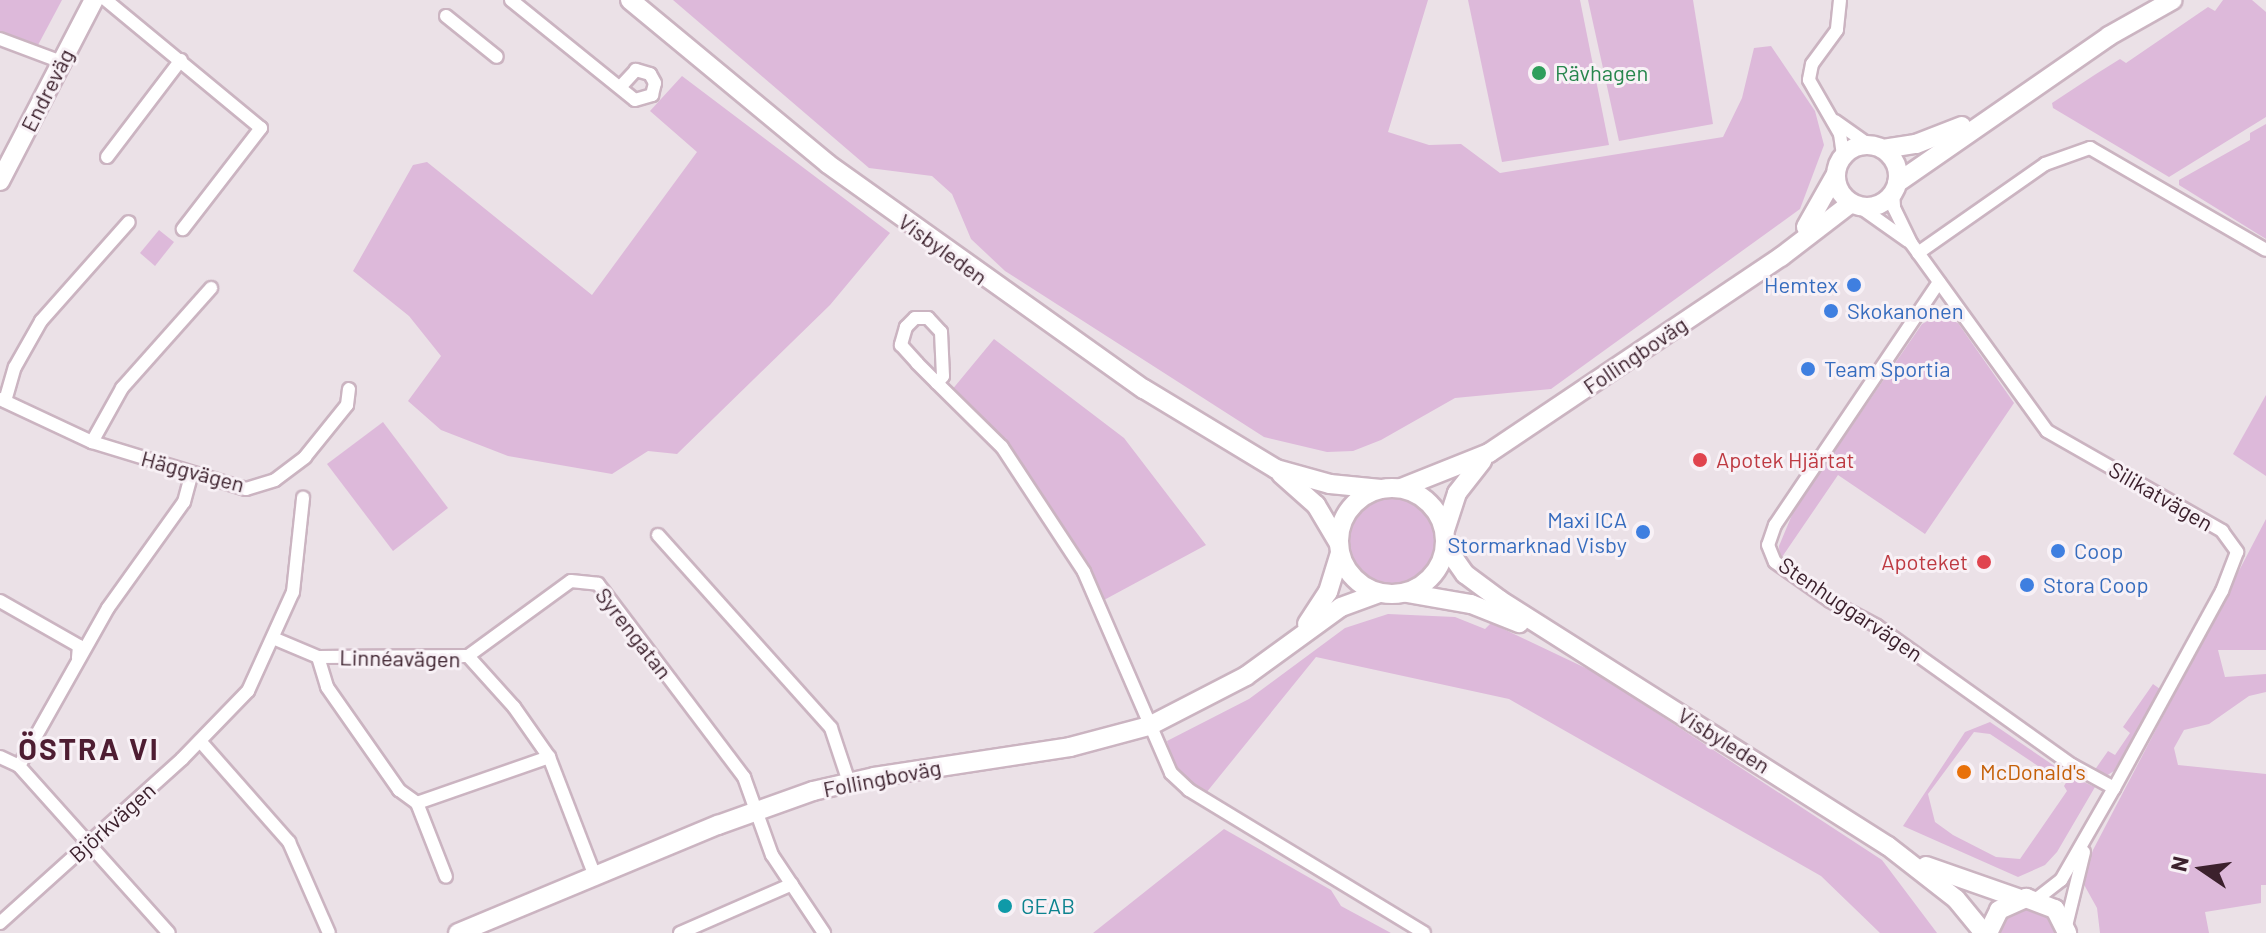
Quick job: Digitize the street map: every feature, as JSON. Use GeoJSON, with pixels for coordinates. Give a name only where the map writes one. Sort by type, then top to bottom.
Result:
{"type":"FeatureCollection","features":[{"type":"Feature","properties":{"kind":"main road","name":"Endreväg"},"geometry":{"type":"LineString","coordinates":[[0,181],[94,0]]}},
{"type":"Feature","properties":{"kind":"main road","name":"Visbyleden"},"geometry":{"type":"LineString","coordinates":[[630,0],[828,164],[975,273],[1144,389],[1276,469],[1316,505],[1340,549]]}},
{"type":"Feature","properties":{"kind":"main road"},"geometry":{"type":"LineString","coordinates":[[1994,113],[1916,144],[1876,147],[1843,156],[1836,174],[1838,189],[1855,205],[1877,206],[1895,188],[1994,113],[2173,0]]}},
{"type":"Feature","properties":{"kind":"main road"},"geometry":{"type":"LineString","coordinates":[[1876,147],[1896,166],[1895,188]]}},
{"type":"Feature","properties":{"kind":"main road","name":"Follingboväg"},"geometry":{"type":"LineString","coordinates":[[1781,257],[1809,223],[1836,174]]}},
{"type":"Feature","properties":{"kind":"main road","name":"Follingboväg"},"geometry":{"type":"LineString","coordinates":[[1401,488],[1489,453],[1855,205]]}},
{"type":"Feature","properties":{"kind":"main road","name":"Follingboväg"},"geometry":{"type":"LineString","coordinates":[[1445,539],[1464,481],[1489,453]]}},
{"type":"Feature","properties":{"kind":"main road","name":"Visbyleden"},"geometry":{"type":"LineString","coordinates":[[1276,469],[1330,484],[1381,489]]}},
{"type":"Feature","properties":{"kind":"main road"},"geometry":{"type":"LineString","coordinates":[[1401,488],[1432,505],[1445,539],[1433,576],[1407,593],[1379,593],[1356,581],[1340,549],[1350,509],[1381,489],[1401,488]]}},
{"type":"Feature","properties":{"kind":"main road","name":"Visbyleden"},"geometry":{"type":"LineString","coordinates":[[1445,539],[1465,574],[1557,638],[1888,846],[1956,899],[1986,933]]}},
{"type":"Feature","properties":{"kind":"main road","name":"Follingboväg"},"geometry":{"type":"LineString","coordinates":[[1301,633],[1328,592],[1340,549]]}},
{"type":"Feature","properties":{"kind":"main road","name":"Follingboväg"},"geometry":{"type":"LineString","coordinates":[[458,933],[758,809],[849,782],[1070,747],[1149,726],[1226,688],[1341,607],[1379,593]]}},
{"type":"Feature","properties":{"kind":"main road","name":"Visbyleden"},"geometry":{"type":"LineString","coordinates":[[1407,593],[1471,604],[1557,638]]}},
{"type":"Feature","properties":{"kind":"main road","name":"Visbyleden"},"geometry":{"type":"LineString","coordinates":[[1888,846],[1968,884],[2029,899]]}},
{"type":"Feature","properties":{"kind":"main road"},"geometry":{"type":"LineString","coordinates":[[1986,933],[1999,910],[2029,899],[2055,909],[2066,929]]}},
{"type":"Feature","properties":{"kind":"street"},"geometry":{"type":"LineString","coordinates":[[106,0],[261,128],[183,229]]}},
{"type":"Feature","properties":{"kind":"street"},"geometry":{"type":"LineString","coordinates":[[511,0],[620,87]]}},
{"type":"Feature","properties":{"kind":"street"},"geometry":{"type":"LineString","coordinates":[[1840,0],[1837,30],[1809,72],[1813,94],[1832,119],[1876,147]]}},
{"type":"Feature","properties":{"kind":"street"},"geometry":{"type":"LineString","coordinates":[[446,16],[497,57]]}},
{"type":"Feature","properties":{"kind":"street"},"geometry":{"type":"LineString","coordinates":[[0,39],[62,62]]}},
{"type":"Feature","properties":{"kind":"street"},"geometry":{"type":"LineString","coordinates":[[107,157],[181,60]]}},
{"type":"Feature","properties":{"kind":"street"},"geometry":{"type":"LineString","coordinates":[[1832,119],[1843,156]]}},
{"type":"Feature","properties":{"kind":"street"},"geometry":{"type":"LineString","coordinates":[[1914,248],[2045,164],[2090,148],[2106,153],[2266,250]]}},
{"type":"Feature","properties":{"kind":"street"},"geometry":{"type":"LineString","coordinates":[[1895,188],[1894,208],[1914,248]]}},
{"type":"Feature","properties":{"kind":"street"},"geometry":{"type":"LineString","coordinates":[[1855,205],[1914,248]]}},
{"type":"Feature","properties":{"kind":"street"},"geometry":{"type":"LineString","coordinates":[[3,400],[15,367],[41,321],[129,222]]}},
{"type":"Feature","properties":{"kind":"street","name":"Silikatvägen"},"geometry":{"type":"LineString","coordinates":[[1914,248],[2047,431],[2222,531],[2237,552],[2222,591],[2114,788]]}},
{"type":"Feature","properties":{"kind":"street","name":"Stenhuggarvägen"},"geometry":{"type":"LineString","coordinates":[[1939,282],[1775,525],[1770,554],[1830,601],[1877,626],[2072,765],[2114,788]]}},
{"type":"Feature","properties":{"kind":"street"},"geometry":{"type":"LineString","coordinates":[[92,442],[122,388],[211,288]]}},
{"type":"Feature","properties":{"kind":"street"},"geometry":{"type":"LineString","coordinates":[[937,383],[943,376],[941,332],[928,318],[915,318],[906,327],[901,345],[937,383],[1002,447],[1084,572],[1165,766],[1182,784],[1424,933]]}},
{"type":"Feature","properties":{"kind":"street","name":"Häggvägen"},"geometry":{"type":"LineString","coordinates":[[3,400],[92,442],[191,475],[246,489],[275,480],[313,448],[347,405],[349,389]]}},
{"type":"Feature","properties":{"kind":"street"},"geometry":{"type":"LineString","coordinates":[[19,766],[108,608],[184,502],[191,475]]}},
{"type":"Feature","properties":{"kind":"street","name":"Björkvägen"},"geometry":{"type":"LineString","coordinates":[[0,923],[200,741],[248,691],[293,592],[303,498]]}},
{"type":"Feature","properties":{"kind":"street"},"geometry":{"type":"LineString","coordinates":[[658,535],[831,728],[849,782]]}},
{"type":"Feature","properties":{"kind":"street","name":"Syrengatan"},"geometry":{"type":"LineString","coordinates":[[468,656],[571,581],[594,582],[744,777],[772,855],[824,933]]}},
{"type":"Feature","properties":{"kind":"street"},"geometry":{"type":"LineString","coordinates":[[0,601],[79,646],[77,664]]}},
{"type":"Feature","properties":{"kind":"street","name":"Linnéavägen"},"geometry":{"type":"LineString","coordinates":[[273,638],[318,657],[468,656],[514,707],[549,757],[595,876]]}},
{"type":"Feature","properties":{"kind":"street"},"geometry":{"type":"LineString","coordinates":[[318,657],[327,687],[399,790],[417,803],[446,877]]}},
{"type":"Feature","properties":{"kind":"street"},"geometry":{"type":"LineString","coordinates":[[200,741],[289,842],[329,933]]}},
{"type":"Feature","properties":{"kind":"street"},"geometry":{"type":"LineString","coordinates":[[0,757],[19,766],[169,933]]}},
{"type":"Feature","properties":{"kind":"street"},"geometry":{"type":"LineString","coordinates":[[417,803],[549,757]]}},
{"type":"Feature","properties":{"kind":"street"},"geometry":{"type":"LineString","coordinates":[[2029,899],[2061,880],[2088,838],[2114,788]]}},
{"type":"Feature","properties":{"kind":"street"},"geometry":{"type":"LineString","coordinates":[[2066,929],[2088,838]]}},
{"type":"Feature","properties":{"kind":"street"},"geometry":{"type":"LineString","coordinates":[[680,933],[792,884]]}},
{"type":"Feature","properties":{"kind":"shaded area"},"geometry":{"type":"Polygon","coordinates":[[[0,0],[62,0],[38,45],[0,32],[0,0]]]}},
{"type":"Feature","properties":{"kind":"shaded area"},"geometry":{"type":"Polygon","coordinates":[[[673,0],[1428,0],[1388,132],[1429,145],[1461,144],[1500,173],[1723,137],[1742,98],[1754,48],[1771,46],[1815,111],[1824,145],[1800,209],[1551,389],[1455,398],[1381,440],[1353,451],[1327,452],[1264,437],[1005,271],[971,239],[952,194],[932,176],[869,168],[673,0]]]}},
{"type":"Feature","properties":{"kind":"shaded area","name":"Rävhagen"},"geometry":{"type":"Polygon","coordinates":[[[1468,0],[1580,0],[1609,145],[1502,162],[1468,0]]]}},
{"type":"Feature","properties":{"kind":"shaded area"},"geometry":{"type":"Polygon","coordinates":[[[1588,0],[1693,0],[1713,124],[1619,141],[1588,0]]]}},
{"type":"Feature","properties":{"kind":"shaded area"},"geometry":{"type":"Polygon","coordinates":[[[2223,0],[2252,0],[2266,12],[2266,117],[2169,177],[2053,108],[2052,103],[2096,74],[2120,59],[2126,63],[2208,7],[2215,11],[2223,0]]]}},
{"type":"Feature","properties":{"kind":"shaded area"},"geometry":{"type":"Polygon","coordinates":[[[682,76],[890,233],[830,305],[677,454],[648,451],[612,474],[508,456],[441,430],[408,401],[441,356],[409,316],[353,271],[413,165],[427,162],[592,295],[697,152],[650,111],[682,76]]]}},
{"type":"Feature","properties":{"kind":"shaded area"},"geometry":{"type":"Polygon","coordinates":[[[2266,124],[2266,239],[2179,185],[2179,180],[2250,140],[2250,133],[2266,124]]]}},
{"type":"Feature","properties":{"kind":"shaded area"},"geometry":{"type":"Polygon","coordinates":[[[159,230],[174,242],[155,266],[140,253],[159,230]]]}},
{"type":"Feature","properties":{"kind":"shaded area"},"geometry":{"type":"Polygon","coordinates":[[[1939,315],[1958,323],[2014,403],[1925,534],[1838,475],[1780,560],[1779,546],[1794,510],[1922,324],[1939,315]]]}},
{"type":"Feature","properties":{"kind":"shaded area"},"geometry":{"type":"Polygon","coordinates":[[[994,339],[1124,438],[1206,545],[1104,600],[1002,442],[951,391],[994,339]]]}},
{"type":"Feature","properties":{"kind":"shaded area"},"geometry":{"type":"Polygon","coordinates":[[[2266,395],[2266,476],[2233,454],[2266,395]]]}},
{"type":"Feature","properties":{"kind":"shaded area"},"geometry":{"type":"Polygon","coordinates":[[[383,422],[448,508],[393,551],[327,464],[383,422]]]}},
{"type":"Feature","properties":{"kind":"shaded area"},"geometry":{"type":"Polygon","coordinates":[[[1393,495],[1411,498],[1426,508],[1436,523],[1439,541],[1436,559],[1426,574],[1411,584],[1393,587],[1375,584],[1360,574],[1350,559],[1347,541],[1350,523],[1360,508],[1375,498],[1393,495]]]}},
{"type":"Feature","properties":{"kind":"shaded area"},"geometry":{"type":"Polygon","coordinates":[[[2266,519],[2266,650],[2218,650],[2225,677],[2266,674],[2266,692],[2249,696],[2209,724],[2184,730],[2174,748],[2178,765],[2266,774],[2266,885],[2261,885],[2261,903],[2205,912],[2209,933],[2100,933],[2097,908],[2082,881],[2093,850],[2266,519]]]}},
{"type":"Feature","properties":{"kind":"shaded area"},"geometry":{"type":"Polygon","coordinates":[[[1388,614],[1455,617],[1485,629],[1491,623],[1594,672],[1882,860],[1937,933],[1880,933],[1821,876],[1509,699],[1316,657],[1206,793],[1173,767],[1167,741],[1249,699],[1345,628],[1388,614]]]}},
{"type":"Feature","properties":{"kind":"shaded area"},"geometry":{"type":"Polygon","coordinates":[[[2153,684],[2160,689],[2114,771],[2106,776],[2094,771],[2108,751],[2115,755],[2130,733],[2123,727],[2153,684]]]}},
{"type":"Feature","properties":{"kind":"shaded area"},"geometry":{"type":"Polygon","coordinates":[[[1990,722],[2056,767],[2047,772],[1990,734],[1974,732],[1928,794],[1935,822],[1953,835],[1996,857],[2020,859],[2067,791],[2064,786],[2070,776],[2095,787],[2057,852],[2045,865],[2018,877],[1903,826],[1965,732],[1990,722]]]}},
{"type":"Feature","properties":{"kind":"shaded area"},"geometry":{"type":"Polygon","coordinates":[[[1224,829],[1331,890],[1341,906],[1391,933],[1093,933],[1224,829]]]}},
{"type":"Feature","properties":{"kind":"shaded area"},"geometry":{"type":"Polygon","coordinates":[[[2026,908],[2046,914],[2058,933],[1997,933],[2006,916],[2026,908]]]}},
{"type":"Feature","properties":{"kind":"place","name":"Rävhagen"},"geometry":{"type":"Point","coordinates":[1539,73]}},
{"type":"Feature","properties":{"kind":"place","name":"Hemtex"},"geometry":{"type":"Point","coordinates":[1854,285]}},
{"type":"Feature","properties":{"kind":"place","name":"Skokanonen"},"geometry":{"type":"Point","coordinates":[1831,311]}},
{"type":"Feature","properties":{"kind":"place","name":"Team Sportia"},"geometry":{"type":"Point","coordinates":[1808,369]}},
{"type":"Feature","properties":{"kind":"place","name":"Apotek Hjärtat"},"geometry":{"type":"Point","coordinates":[1700,460]}},
{"type":"Feature","properties":{"kind":"place","name":"Maxi ICA Stormarknad Visby"},"geometry":{"type":"Point","coordinates":[1643,532]}},
{"type":"Feature","properties":{"kind":"place","name":"Coop"},"geometry":{"type":"Point","coordinates":[2058,551]}},
{"type":"Feature","properties":{"kind":"place","name":"Apoteket"},"geometry":{"type":"Point","coordinates":[1984,562]}},
{"type":"Feature","properties":{"kind":"place","name":"Stora Coop"},"geometry":{"type":"Point","coordinates":[2027,585]}},
{"type":"Feature","properties":{"kind":"place","name":"McDonald's"},"geometry":{"type":"Point","coordinates":[1964,772]}},
{"type":"Feature","properties":{"kind":"place","name":"GEAB"},"geometry":{"type":"Point","coordinates":[1005,906]}},
{"type":"Feature","properties":{"kind":"district","name":"ÖSTRA VI"},"geometry":{"type":"Point","coordinates":[89,748]}}]}
